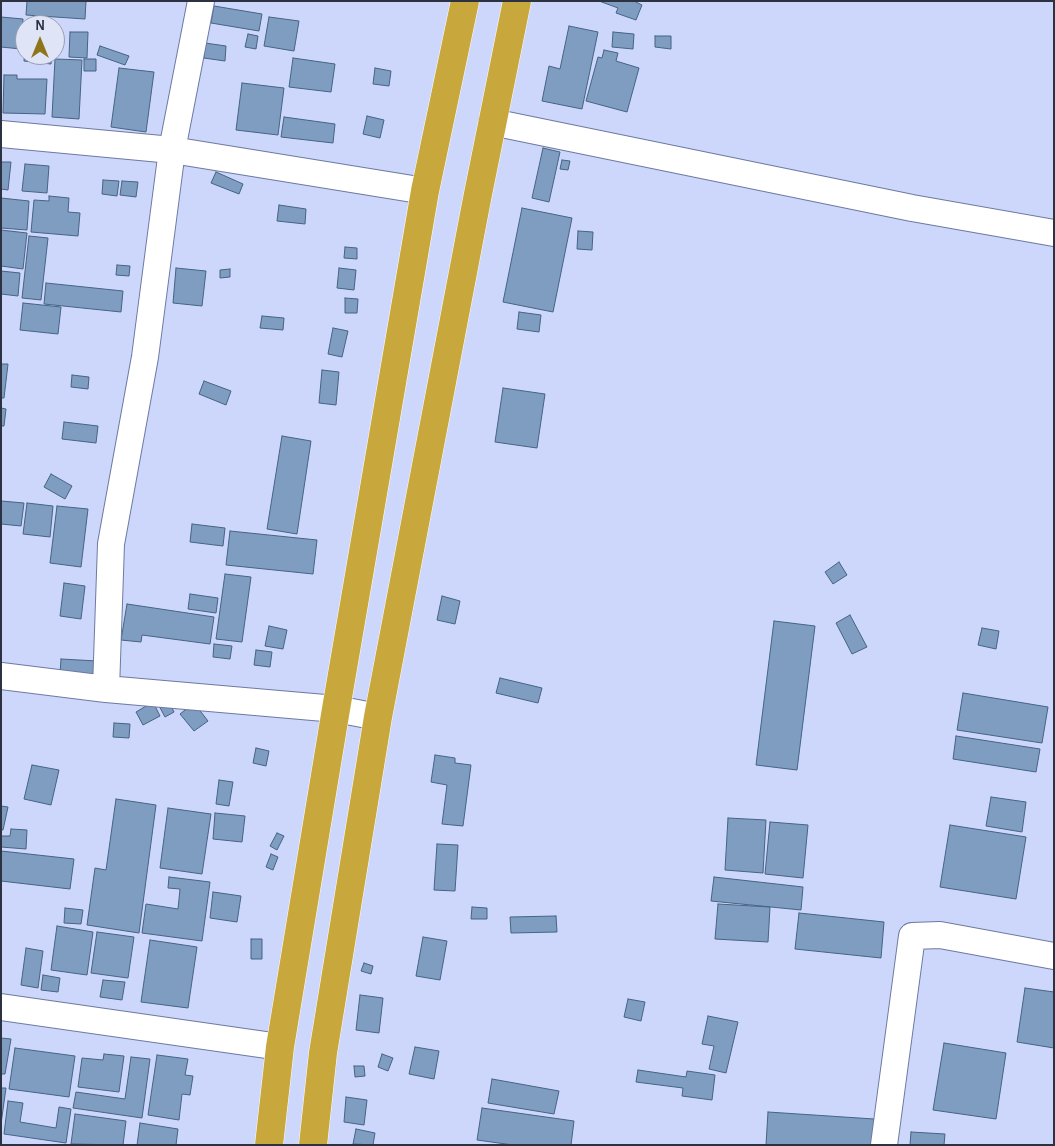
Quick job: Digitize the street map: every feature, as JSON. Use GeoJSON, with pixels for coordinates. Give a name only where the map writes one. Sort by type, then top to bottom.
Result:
{"type":"FeatureCollection","features":[{"type":"Feature","properties":{"kind":"highway"},"geometry":{"type":"LineString","coordinates":[[269,1145],[280,1047],[336,709],[425,191],[464,1]]}},
{"type":"Feature","properties":{"kind":"highway"},"geometry":{"type":"LineString","coordinates":[[313,1145],[323,1053],[378,717],[517,1]]}},
{"type":"Feature","properties":{"kind":"street"},"geometry":{"type":"LineString","coordinates":[[106,689],[111,544],[145,357],[172,150],[201,1]]}},
{"type":"Feature","properties":{"kind":"street"},"geometry":{"type":"LineString","coordinates":[[492,122],[912,208],[1054,233]]}},
{"type":"Feature","properties":{"kind":"street"},"geometry":{"type":"LineString","coordinates":[[1,134],[172,150],[425,191]]}},
{"type":"Feature","properties":{"kind":"street"},"geometry":{"type":"LineString","coordinates":[[1,676],[106,689],[336,709],[378,717]]}},
{"type":"Feature","properties":{"kind":"street"},"geometry":{"type":"LineString","coordinates":[[884,1145],[912,936],[940,935],[1054,956]]}},
{"type":"Feature","properties":{"kind":"street"},"geometry":{"type":"LineString","coordinates":[[1,1007],[280,1047]]}},
{"type":"Feature","properties":{"kind":"building"},"geometry":{"type":"Polygon","coordinates":[[[27,1],[86,1],[85,19],[65,18],[65,15],[26,15],[27,1]]]}},
{"type":"Feature","properties":{"kind":"building"},"geometry":{"type":"Polygon","coordinates":[[[599,1],[634,1],[642,5],[636,20],[616,13],[618,8],[599,1]]]}},
{"type":"Feature","properties":{"kind":"building"},"geometry":{"type":"Polygon","coordinates":[[[214,6],[262,14],[259,31],[211,23],[214,6]]]}},
{"type":"Feature","properties":{"kind":"building"},"geometry":{"type":"Polygon","coordinates":[[[1,17],[15,18],[15,48],[1,47],[1,17]]]}},
{"type":"Feature","properties":{"kind":"building"},"geometry":{"type":"Polygon","coordinates":[[[269,17],[299,21],[294,51],[264,46],[269,17]]]}},
{"type":"Feature","properties":{"kind":"building"},"geometry":{"type":"Polygon","coordinates":[[[569,26],[598,32],[582,109],[542,101],[549,66],[560,69],[569,26]]]}},
{"type":"Feature","properties":{"kind":"building"},"geometry":{"type":"Polygon","coordinates":[[[70,32],[88,32],[87,58],[69,57],[70,32]]]}},
{"type":"Feature","properties":{"kind":"building"},"geometry":{"type":"Polygon","coordinates":[[[613,32],[634,34],[633,49],[612,47],[613,32]]]}},
{"type":"Feature","properties":{"kind":"building"},"geometry":{"type":"Polygon","coordinates":[[[248,34],[258,36],[256,49],[245,47],[248,34]]]}},
{"type":"Feature","properties":{"kind":"building"},"geometry":{"type":"Polygon","coordinates":[[[655,36],[671,36],[671,49],[655,47],[655,36]]]}},
{"type":"Feature","properties":{"kind":"building"},"geometry":{"type":"Polygon","coordinates":[[[205,43],[226,46],[225,61],[204,58],[205,43]]]}},
{"type":"Feature","properties":{"kind":"building"},"geometry":{"type":"Polygon","coordinates":[[[100,46],[129,56],[125,65],[97,55],[100,46]]]}},
{"type":"Feature","properties":{"kind":"building"},"geometry":{"type":"Polygon","coordinates":[[[604,50],[618,53],[616,61],[639,68],[627,112],[586,101],[598,57],[602,58],[604,50]]]}},
{"type":"Feature","properties":{"kind":"building"},"geometry":{"type":"Polygon","coordinates":[[[293,58],[335,64],[331,92],[289,87],[293,58]]]}},
{"type":"Feature","properties":{"kind":"building"},"geometry":{"type":"Polygon","coordinates":[[[65,59],[82,60],[79,119],[52,117],[55,65],[65,65],[65,59]]]}},
{"type":"Feature","properties":{"kind":"building"},"geometry":{"type":"Polygon","coordinates":[[[84,59],[96,59],[96,71],[84,71],[84,59]]]}},
{"type":"Feature","properties":{"kind":"building"},"geometry":{"type":"Polygon","coordinates":[[[119,68],[154,72],[146,132],[111,127],[119,68]]]}},
{"type":"Feature","properties":{"kind":"building"},"geometry":{"type":"Polygon","coordinates":[[[375,68],[391,71],[389,86],[373,84],[375,68]]]}},
{"type":"Feature","properties":{"kind":"building"},"geometry":{"type":"Polygon","coordinates":[[[4,75],[17,75],[17,79],[47,79],[45,114],[3,113],[4,75]]]}},
{"type":"Feature","properties":{"kind":"building"},"geometry":{"type":"Polygon","coordinates":[[[242,83],[284,88],[278,135],[236,130],[242,83]]]}},
{"type":"Feature","properties":{"kind":"building"},"geometry":{"type":"Polygon","coordinates":[[[367,116],[384,120],[380,138],[363,134],[367,116]]]}},
{"type":"Feature","properties":{"kind":"building"},"geometry":{"type":"Polygon","coordinates":[[[284,117],[335,124],[333,143],[281,137],[284,117]]]}},
{"type":"Feature","properties":{"kind":"building"},"geometry":{"type":"Polygon","coordinates":[[[543,148],[560,152],[549,202],[532,198],[543,148]]]}},
{"type":"Feature","properties":{"kind":"building"},"geometry":{"type":"Polygon","coordinates":[[[562,160],[570,161],[568,170],[560,169],[562,160]]]}},
{"type":"Feature","properties":{"kind":"building"},"geometry":{"type":"Polygon","coordinates":[[[1,162],[11,162],[8,190],[1,189],[1,162]]]}},
{"type":"Feature","properties":{"kind":"building"},"geometry":{"type":"Polygon","coordinates":[[[25,164],[49,166],[47,193],[22,191],[25,164]]]}},
{"type":"Feature","properties":{"kind":"building"},"geometry":{"type":"Polygon","coordinates":[[[216,172],[243,184],[239,194],[211,183],[216,172]]]}},
{"type":"Feature","properties":{"kind":"building"},"geometry":{"type":"Polygon","coordinates":[[[103,180],[119,181],[117,196],[102,194],[103,180]]]}},
{"type":"Feature","properties":{"kind":"building"},"geometry":{"type":"Polygon","coordinates":[[[122,181],[138,182],[136,197],[120,195],[122,181]]]}},
{"type":"Feature","properties":{"kind":"building"},"geometry":{"type":"Polygon","coordinates":[[[49,196],[69,198],[68,212],[80,213],[78,236],[31,232],[34,200],[49,201],[49,196]]]}},
{"type":"Feature","properties":{"kind":"building"},"geometry":{"type":"Polygon","coordinates":[[[1,198],[29,201],[27,230],[1,228],[1,198]]]}},
{"type":"Feature","properties":{"kind":"building"},"geometry":{"type":"Polygon","coordinates":[[[279,205],[306,209],[305,224],[277,221],[279,205]]]}},
{"type":"Feature","properties":{"kind":"building"},"geometry":{"type":"Polygon","coordinates":[[[522,208],[572,218],[553,312],[503,302],[522,208]]]}},
{"type":"Feature","properties":{"kind":"building"},"geometry":{"type":"Polygon","coordinates":[[[1,230],[27,233],[23,269],[1,266],[1,230]]]}},
{"type":"Feature","properties":{"kind":"building"},"geometry":{"type":"Polygon","coordinates":[[[578,231],[593,232],[592,250],[577,249],[578,231]]]}},
{"type":"Feature","properties":{"kind":"building"},"geometry":{"type":"Polygon","coordinates":[[[29,236],[48,238],[41,300],[22,298],[29,236]]]}},
{"type":"Feature","properties":{"kind":"building"},"geometry":{"type":"Polygon","coordinates":[[[345,247],[357,248],[357,259],[344,258],[345,247]]]}},
{"type":"Feature","properties":{"kind":"building"},"geometry":{"type":"Polygon","coordinates":[[[117,265],[130,266],[129,276],[116,275],[117,265]]]}},
{"type":"Feature","properties":{"kind":"building"},"geometry":{"type":"Polygon","coordinates":[[[176,268],[206,271],[202,306],[173,303],[176,268]]]}},
{"type":"Feature","properties":{"kind":"building"},"geometry":{"type":"Polygon","coordinates":[[[339,268],[356,270],[354,290],[337,288],[339,268]]]}},
{"type":"Feature","properties":{"kind":"building"},"geometry":{"type":"Polygon","coordinates":[[[230,269],[230,277],[220,278],[220,270],[230,269]]]}},
{"type":"Feature","properties":{"kind":"building"},"geometry":{"type":"Polygon","coordinates":[[[1,271],[20,273],[18,296],[1,294],[1,271]]]}},
{"type":"Feature","properties":{"kind":"building"},"geometry":{"type":"Polygon","coordinates":[[[46,283],[123,291],[121,312],[44,304],[46,283]]]}},
{"type":"Feature","properties":{"kind":"building"},"geometry":{"type":"Polygon","coordinates":[[[345,298],[358,299],[357,313],[345,313],[345,298]]]}},
{"type":"Feature","properties":{"kind":"building"},"geometry":{"type":"Polygon","coordinates":[[[23,303],[61,307],[58,334],[20,330],[23,303]]]}},
{"type":"Feature","properties":{"kind":"building"},"geometry":{"type":"Polygon","coordinates":[[[519,312],[541,315],[539,332],[517,329],[519,312]]]}},
{"type":"Feature","properties":{"kind":"building"},"geometry":{"type":"Polygon","coordinates":[[[262,316],[284,318],[283,330],[260,328],[262,316]]]}},
{"type":"Feature","properties":{"kind":"building"},"geometry":{"type":"Polygon","coordinates":[[[333,328],[348,331],[342,357],[328,354],[333,328]]]}},
{"type":"Feature","properties":{"kind":"building"},"geometry":{"type":"Polygon","coordinates":[[[1,364],[8,364],[4,398],[1,398],[1,364]]]}},
{"type":"Feature","properties":{"kind":"building"},"geometry":{"type":"Polygon","coordinates":[[[322,370],[339,372],[336,405],[319,403],[322,370]]]}},
{"type":"Feature","properties":{"kind":"building"},"geometry":{"type":"Polygon","coordinates":[[[72,375],[89,377],[88,389],[71,387],[72,375]]]}},
{"type":"Feature","properties":{"kind":"building"},"geometry":{"type":"Polygon","coordinates":[[[204,381],[231,391],[226,405],[199,394],[204,381]]]}},
{"type":"Feature","properties":{"kind":"building"},"geometry":{"type":"Polygon","coordinates":[[[503,388],[545,394],[537,448],[495,442],[503,388]]]}},
{"type":"Feature","properties":{"kind":"building"},"geometry":{"type":"Polygon","coordinates":[[[1,408],[6,409],[4,426],[1,426],[1,408]]]}},
{"type":"Feature","properties":{"kind":"building"},"geometry":{"type":"Polygon","coordinates":[[[64,422],[98,426],[96,443],[62,439],[64,422]]]}},
{"type":"Feature","properties":{"kind":"building"},"geometry":{"type":"Polygon","coordinates":[[[282,436],[311,441],[297,534],[267,529],[282,436]]]}},
{"type":"Feature","properties":{"kind":"building"},"geometry":{"type":"Polygon","coordinates":[[[51,474],[72,486],[65,499],[44,487],[51,474]]]}},
{"type":"Feature","properties":{"kind":"building"},"geometry":{"type":"Polygon","coordinates":[[[1,501],[24,503],[21,526],[1,524],[1,501]]]}},
{"type":"Feature","properties":{"kind":"building"},"geometry":{"type":"Polygon","coordinates":[[[27,503],[53,506],[50,537],[23,534],[27,503]]]}},
{"type":"Feature","properties":{"kind":"building"},"geometry":{"type":"Polygon","coordinates":[[[57,506],[88,509],[81,567],[50,563],[57,506]]]}},
{"type":"Feature","properties":{"kind":"building"},"geometry":{"type":"Polygon","coordinates":[[[192,524],[225,528],[223,546],[190,542],[192,524]]]}},
{"type":"Feature","properties":{"kind":"building"},"geometry":{"type":"Polygon","coordinates":[[[230,531],[317,540],[313,574],[226,565],[230,531]]]}},
{"type":"Feature","properties":{"kind":"building"},"geometry":{"type":"Polygon","coordinates":[[[839,562],[847,575],[833,584],[825,572],[839,562]]]}},
{"type":"Feature","properties":{"kind":"building"},"geometry":{"type":"Polygon","coordinates":[[[225,574],[251,577],[242,642],[216,639],[225,574]]]}},
{"type":"Feature","properties":{"kind":"building"},"geometry":{"type":"Polygon","coordinates":[[[64,583],[85,586],[81,619],[60,616],[64,583]]]}},
{"type":"Feature","properties":{"kind":"building"},"geometry":{"type":"Polygon","coordinates":[[[190,594],[218,598],[216,613],[188,609],[190,594]]]}},
{"type":"Feature","properties":{"kind":"building"},"geometry":{"type":"Polygon","coordinates":[[[442,596],[460,601],[455,624],[437,620],[442,596]]]}},
{"type":"Feature","properties":{"kind":"building"},"geometry":{"type":"Polygon","coordinates":[[[127,604],[214,617],[210,644],[142,635],[141,642],[121,640],[127,604]]]}},
{"type":"Feature","properties":{"kind":"building"},"geometry":{"type":"Polygon","coordinates":[[[850,615],[867,647],[852,654],[836,623],[850,615]]]}},
{"type":"Feature","properties":{"kind":"building"},"geometry":{"type":"Polygon","coordinates":[[[774,621],[815,626],[797,770],[756,765],[774,621]]]}},
{"type":"Feature","properties":{"kind":"building"},"geometry":{"type":"Polygon","coordinates":[[[269,626],[287,630],[283,649],[265,646],[269,626]]]}},
{"type":"Feature","properties":{"kind":"building"},"geometry":{"type":"Polygon","coordinates":[[[982,628],[999,631],[996,649],[978,645],[982,628]]]}},
{"type":"Feature","properties":{"kind":"building"},"geometry":{"type":"Polygon","coordinates":[[[214,644],[232,646],[230,659],[213,657],[214,644]]]}},
{"type":"Feature","properties":{"kind":"building"},"geometry":{"type":"Polygon","coordinates":[[[256,650],[272,652],[270,667],[254,665],[256,650]]]}},
{"type":"Feature","properties":{"kind":"building"},"geometry":{"type":"Polygon","coordinates":[[[61,659],[97,661],[97,676],[60,674],[61,659]]]}},
{"type":"Feature","properties":{"kind":"building"},"geometry":{"type":"Polygon","coordinates":[[[500,678],[542,688],[538,703],[496,693],[500,678]]]}},
{"type":"Feature","properties":{"kind":"building"},"geometry":{"type":"Polygon","coordinates":[[[963,693],[1048,707],[1042,743],[957,730],[963,693]]]}},
{"type":"Feature","properties":{"kind":"building"},"geometry":{"type":"Polygon","coordinates":[[[166,696],[174,712],[165,717],[157,702],[166,696]]]}},
{"type":"Feature","properties":{"kind":"building"},"geometry":{"type":"Polygon","coordinates":[[[153,702],[160,716],[143,725],[136,712],[153,702]]]}},
{"type":"Feature","properties":{"kind":"building"},"geometry":{"type":"Polygon","coordinates":[[[194,703],[208,721],[194,731],[180,714],[194,703]]]}},
{"type":"Feature","properties":{"kind":"building"},"geometry":{"type":"Polygon","coordinates":[[[114,723],[130,724],[129,738],[113,737],[114,723]]]}},
{"type":"Feature","properties":{"kind":"building"},"geometry":{"type":"Polygon","coordinates":[[[956,736],[1040,749],[1036,772],[953,759],[956,736]]]}},
{"type":"Feature","properties":{"kind":"building"},"geometry":{"type":"Polygon","coordinates":[[[256,748],[269,751],[266,766],[253,763],[256,748]]]}},
{"type":"Feature","properties":{"kind":"building"},"geometry":{"type":"Polygon","coordinates":[[[435,755],[455,758],[455,763],[471,765],[463,826],[442,824],[447,785],[431,782],[435,755]]]}},
{"type":"Feature","properties":{"kind":"building"},"geometry":{"type":"Polygon","coordinates":[[[32,765],[59,770],[51,805],[24,799],[32,765]]]}},
{"type":"Feature","properties":{"kind":"building"},"geometry":{"type":"Polygon","coordinates":[[[219,780],[233,782],[229,806],[216,804],[219,780]]]}},
{"type":"Feature","properties":{"kind":"building"},"geometry":{"type":"Polygon","coordinates":[[[991,797],[1026,802],[1022,832],[986,826],[991,797]]]}},
{"type":"Feature","properties":{"kind":"building"},"geometry":{"type":"Polygon","coordinates":[[[116,799],[156,805],[139,933],[87,925],[95,868],[106,870],[116,799]]]}},
{"type":"Feature","properties":{"kind":"building"},"geometry":{"type":"Polygon","coordinates":[[[1,806],[8,807],[3,830],[1,830],[1,806]]]}},
{"type":"Feature","properties":{"kind":"building"},"geometry":{"type":"Polygon","coordinates":[[[168,808],[211,814],[202,874],[160,868],[168,808]]]}},
{"type":"Feature","properties":{"kind":"building"},"geometry":{"type":"Polygon","coordinates":[[[215,813],[245,816],[242,842],[213,839],[215,813]]]}},
{"type":"Feature","properties":{"kind":"building"},"geometry":{"type":"Polygon","coordinates":[[[728,818],[766,820],[763,873],[725,870],[728,818]]]}},
{"type":"Feature","properties":{"kind":"building"},"geometry":{"type":"Polygon","coordinates":[[[770,822],[808,825],[803,878],[765,874],[770,822]]]}},
{"type":"Feature","properties":{"kind":"building"},"geometry":{"type":"Polygon","coordinates":[[[950,825],[1026,837],[1016,899],[940,887],[950,825]]]}},
{"type":"Feature","properties":{"kind":"building"},"geometry":{"type":"Polygon","coordinates":[[[11,829],[27,830],[26,849],[1,847],[1,836],[10,836],[11,829]]]}},
{"type":"Feature","properties":{"kind":"building"},"geometry":{"type":"Polygon","coordinates":[[[277,833],[284,836],[277,850],[270,846],[277,833]]]}},
{"type":"Feature","properties":{"kind":"building"},"geometry":{"type":"Polygon","coordinates":[[[437,844],[458,845],[455,891],[434,890],[437,844]]]}},
{"type":"Feature","properties":{"kind":"building"},"geometry":{"type":"Polygon","coordinates":[[[1,851],[74,859],[70,889],[1,881],[1,851]]]}},
{"type":"Feature","properties":{"kind":"building"},"geometry":{"type":"Polygon","coordinates":[[[271,854],[278,857],[273,870],[266,867],[271,854]]]}},
{"type":"Feature","properties":{"kind":"building"},"geometry":{"type":"Polygon","coordinates":[[[169,877],[210,882],[202,941],[142,933],[146,904],[178,909],[180,889],[168,888],[169,877]]]}},
{"type":"Feature","properties":{"kind":"building"},"geometry":{"type":"Polygon","coordinates":[[[714,877],[803,887],[801,910],[711,901],[714,877]]]}},
{"type":"Feature","properties":{"kind":"building"},"geometry":{"type":"Polygon","coordinates":[[[213,892],[241,896],[237,922],[210,918],[213,892]]]}},
{"type":"Feature","properties":{"kind":"building"},"geometry":{"type":"Polygon","coordinates":[[[718,904],[770,907],[768,942],[715,939],[718,904]]]}},
{"type":"Feature","properties":{"kind":"building"},"geometry":{"type":"Polygon","coordinates":[[[472,907],[487,908],[487,919],[471,919],[472,907]]]}},
{"type":"Feature","properties":{"kind":"building"},"geometry":{"type":"Polygon","coordinates":[[[65,908],[83,910],[81,924],[64,923],[65,908]]]}},
{"type":"Feature","properties":{"kind":"building"},"geometry":{"type":"Polygon","coordinates":[[[799,913],[884,922],[881,958],[795,949],[799,913]]]}},
{"type":"Feature","properties":{"kind":"building"},"geometry":{"type":"Polygon","coordinates":[[[556,916],[557,932],[511,933],[510,917],[556,916]]]}},
{"type":"Feature","properties":{"kind":"building"},"geometry":{"type":"Polygon","coordinates":[[[57,926],[93,932],[87,975],[51,970],[57,926]]]}},
{"type":"Feature","properties":{"kind":"building"},"geometry":{"type":"Polygon","coordinates":[[[97,932],[134,937],[128,978],[91,973],[97,932]]]}},
{"type":"Feature","properties":{"kind":"building"},"geometry":{"type":"Polygon","coordinates":[[[423,937],[447,941],[440,980],[416,976],[423,937]]]}},
{"type":"Feature","properties":{"kind":"building"},"geometry":{"type":"Polygon","coordinates":[[[251,939],[262,939],[262,959],[251,959],[251,939]]]}},
{"type":"Feature","properties":{"kind":"building"},"geometry":{"type":"Polygon","coordinates":[[[150,940],[197,947],[188,1008],[141,1002],[150,940]]]}},
{"type":"Feature","properties":{"kind":"building"},"geometry":{"type":"Polygon","coordinates":[[[26,948],[43,951],[38,988],[21,985],[26,948]]]}},
{"type":"Feature","properties":{"kind":"building"},"geometry":{"type":"Polygon","coordinates":[[[364,963],[373,966],[371,974],[361,971],[364,963]]]}},
{"type":"Feature","properties":{"kind":"building"},"geometry":{"type":"Polygon","coordinates":[[[43,975],[60,978],[58,992],[41,990],[43,975]]]}},
{"type":"Feature","properties":{"kind":"building"},"geometry":{"type":"Polygon","coordinates":[[[103,980],[125,982],[122,1000],[100,997],[103,980]]]}},
{"type":"Feature","properties":{"kind":"building"},"geometry":{"type":"Polygon","coordinates":[[[1025,988],[1054,992],[1054,1048],[1017,1042],[1025,988]]]}},
{"type":"Feature","properties":{"kind":"building"},"geometry":{"type":"Polygon","coordinates":[[[360,995],[383,998],[379,1033],[356,1030],[360,995]]]}},
{"type":"Feature","properties":{"kind":"building"},"geometry":{"type":"Polygon","coordinates":[[[628,999],[645,1002],[641,1021],[624,1017],[628,999]]]}},
{"type":"Feature","properties":{"kind":"building"},"geometry":{"type":"Polygon","coordinates":[[[708,1016],[738,1022],[726,1073],[709,1069],[714,1046],[702,1044],[708,1016]]]}},
{"type":"Feature","properties":{"kind":"building"},"geometry":{"type":"Polygon","coordinates":[[[1,1038],[11,1039],[5,1074],[1,1074],[1,1038]]]}},
{"type":"Feature","properties":{"kind":"building"},"geometry":{"type":"Polygon","coordinates":[[[944,1043],[1006,1053],[996,1119],[933,1110],[944,1043]]]}},
{"type":"Feature","properties":{"kind":"building"},"geometry":{"type":"Polygon","coordinates":[[[415,1047],[439,1051],[434,1079],[409,1074],[415,1047]]]}},
{"type":"Feature","properties":{"kind":"building"},"geometry":{"type":"Polygon","coordinates":[[[15,1048],[75,1056],[69,1097],[9,1089],[15,1048]]]}},
{"type":"Feature","properties":{"kind":"building"},"geometry":{"type":"Polygon","coordinates":[[[104,1054],[124,1056],[119,1092],[78,1087],[82,1058],[103,1060],[104,1054]]]}},
{"type":"Feature","properties":{"kind":"building"},"geometry":{"type":"Polygon","coordinates":[[[382,1054],[393,1058],[388,1071],[378,1067],[382,1054]]]}},
{"type":"Feature","properties":{"kind":"building"},"geometry":{"type":"Polygon","coordinates":[[[157,1055],[188,1059],[185,1075],[193,1076],[190,1095],[182,1094],[179,1120],[148,1115],[157,1055]]]}},
{"type":"Feature","properties":{"kind":"building"},"geometry":{"type":"Polygon","coordinates":[[[131,1057],[150,1059],[142,1118],[73,1108],[76,1092],[125,1099],[131,1057]]]}},
{"type":"Feature","properties":{"kind":"building"},"geometry":{"type":"Polygon","coordinates":[[[354,1066],[364,1066],[365,1076],[355,1077],[354,1066]]]}},
{"type":"Feature","properties":{"kind":"building"},"geometry":{"type":"Polygon","coordinates":[[[638,1070],[686,1077],[687,1071],[715,1075],[712,1100],[682,1096],[683,1088],[636,1082],[638,1070]]]}},
{"type":"Feature","properties":{"kind":"building"},"geometry":{"type":"Polygon","coordinates":[[[492,1079],[559,1091],[554,1114],[488,1103],[492,1079]]]}},
{"type":"Feature","properties":{"kind":"building"},"geometry":{"type":"Polygon","coordinates":[[[1,1088],[6,1088],[1,1124],[1,1088]]]}},
{"type":"Feature","properties":{"kind":"building"},"geometry":{"type":"Polygon","coordinates":[[[346,1097],[367,1100],[364,1125],[344,1122],[346,1097]]]}},
{"type":"Feature","properties":{"kind":"building"},"geometry":{"type":"Polygon","coordinates":[[[8,1101],[23,1103],[20,1122],[56,1128],[59,1107],[71,1109],[66,1143],[4,1134],[8,1101]]]}},
{"type":"Feature","properties":{"kind":"building"},"geometry":{"type":"Polygon","coordinates":[[[482,1108],[574,1121],[571,1145],[513,1145],[477,1140],[482,1108]]]}},
{"type":"Feature","properties":{"kind":"building"},"geometry":{"type":"Polygon","coordinates":[[[768,1112],[874,1119],[872,1145],[766,1145],[768,1112]]]}},
{"type":"Feature","properties":{"kind":"building"},"geometry":{"type":"Polygon","coordinates":[[[75,1114],[126,1121],[123,1145],[71,1144],[75,1114]]]}},
{"type":"Feature","properties":{"kind":"building"},"geometry":{"type":"Polygon","coordinates":[[[140,1123],[178,1129],[176,1145],[137,1145],[140,1123]]]}},
{"type":"Feature","properties":{"kind":"building"},"geometry":{"type":"Polygon","coordinates":[[[356,1129],[375,1133],[373,1145],[353,1144],[356,1129]]]}},
{"type":"Feature","properties":{"kind":"building"},"geometry":{"type":"Polygon","coordinates":[[[911,1132],[945,1134],[944,1145],[910,1145],[911,1132]]]}}]}
